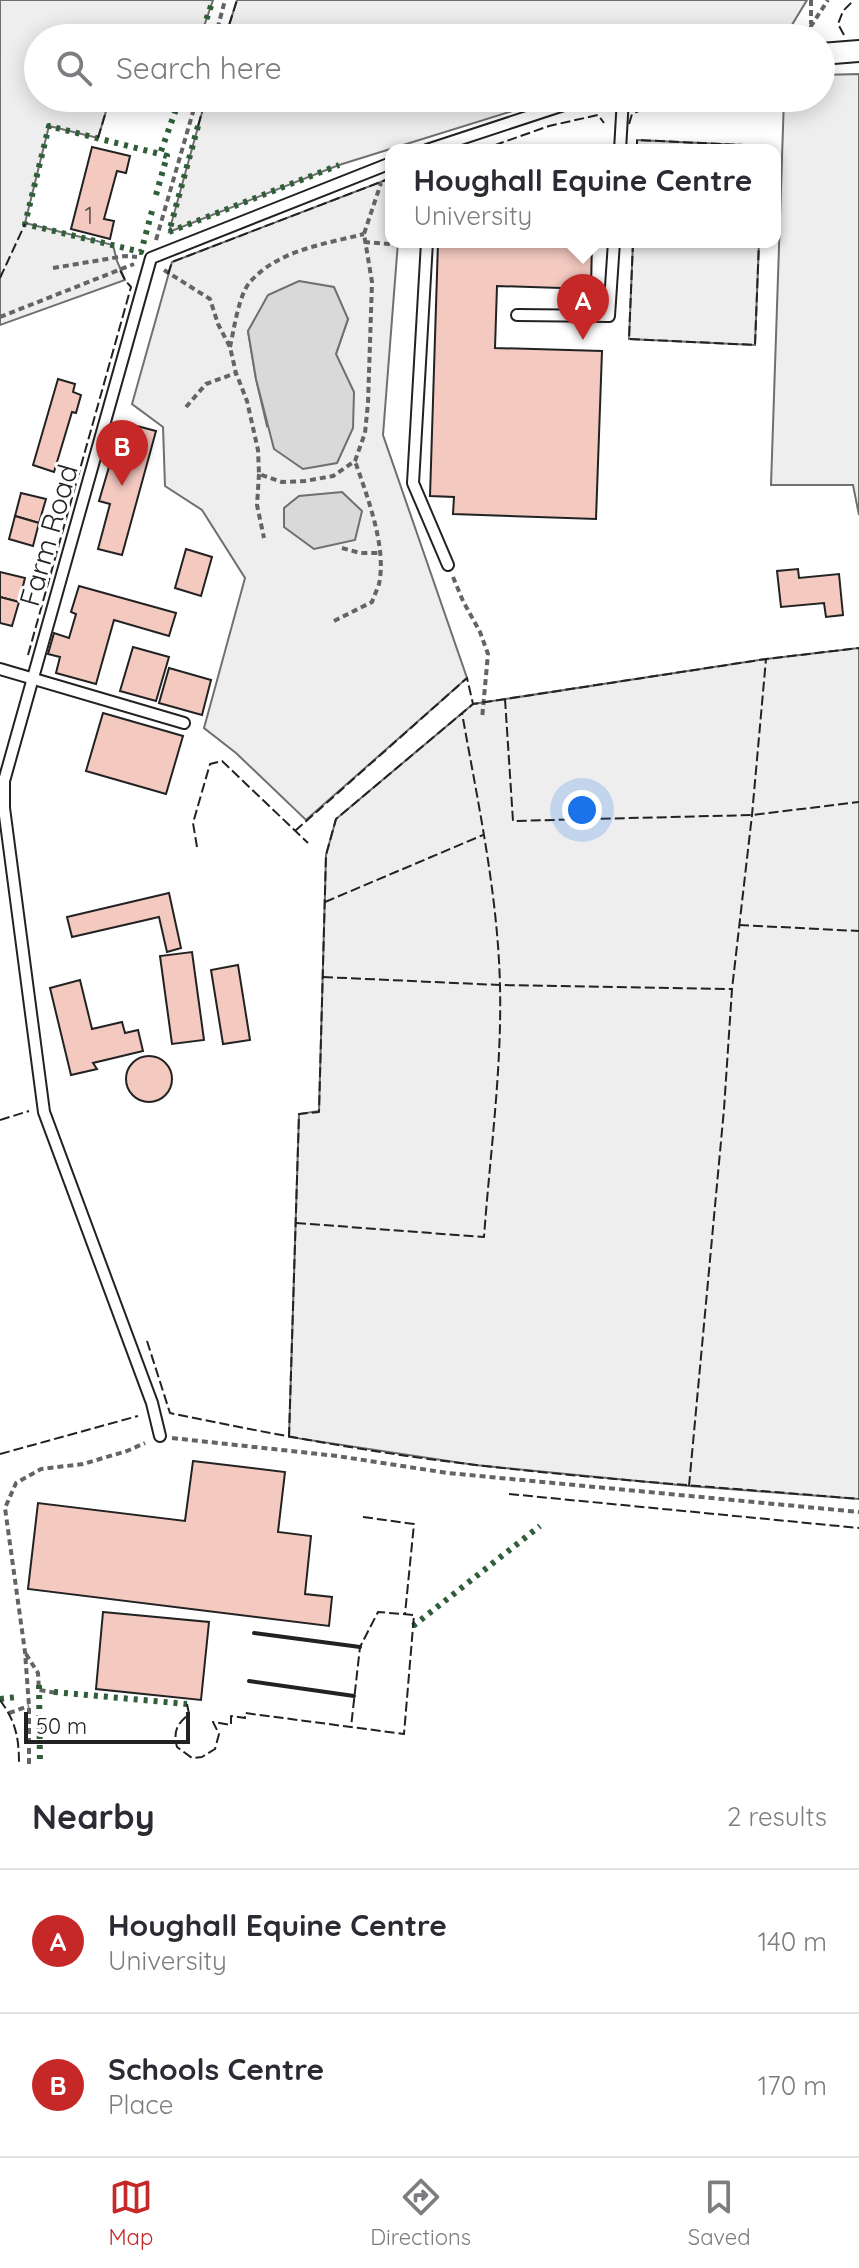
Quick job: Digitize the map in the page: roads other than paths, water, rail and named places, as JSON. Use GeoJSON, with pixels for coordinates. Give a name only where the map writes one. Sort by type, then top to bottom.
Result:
{"type":"FeatureCollection","features":[{"type":"Feature","properties":{"kind":"street"},"geometry":{"type":"LineString","coordinates":[[835,53],[859,51]]}},
{"type":"Feature","properties":{"kind":"lane"},"geometry":{"type":"LineString","coordinates":[[445,144],[542,112]]}},
{"type":"Feature","properties":{"kind":"lane"},"geometry":{"type":"LineString","coordinates":[[620,144],[622,112]]}},
{"type":"Feature","properties":{"kind":"lane","name":"Farm Road"},"geometry":{"type":"LineString","coordinates":[[160,1436],[152,1403],[44,1112],[2,808],[4,781],[151,258],[385,165]]}},
{"type":"Feature","properties":{"kind":"lane"},"geometry":{"type":"LineString","coordinates":[[427,248],[413,483],[448,565]]}},
{"type":"Feature","properties":{"kind":"lane"},"geometry":{"type":"LineString","coordinates":[[517,315],[609,316],[614,248]]}},
{"type":"Feature","properties":{"kind":"lane"},"geometry":{"type":"LineString","coordinates":[[0,669],[184,723]]}},
{"type":"Feature","properties":{"kind":"place","name":"Houghall Equine Centre"},"geometry":{"type":"Point","coordinates":[583,340]}},
{"type":"Feature","properties":{"kind":"place","name":"Schools Centre"},"geometry":{"type":"Point","coordinates":[122,486]}}]}
